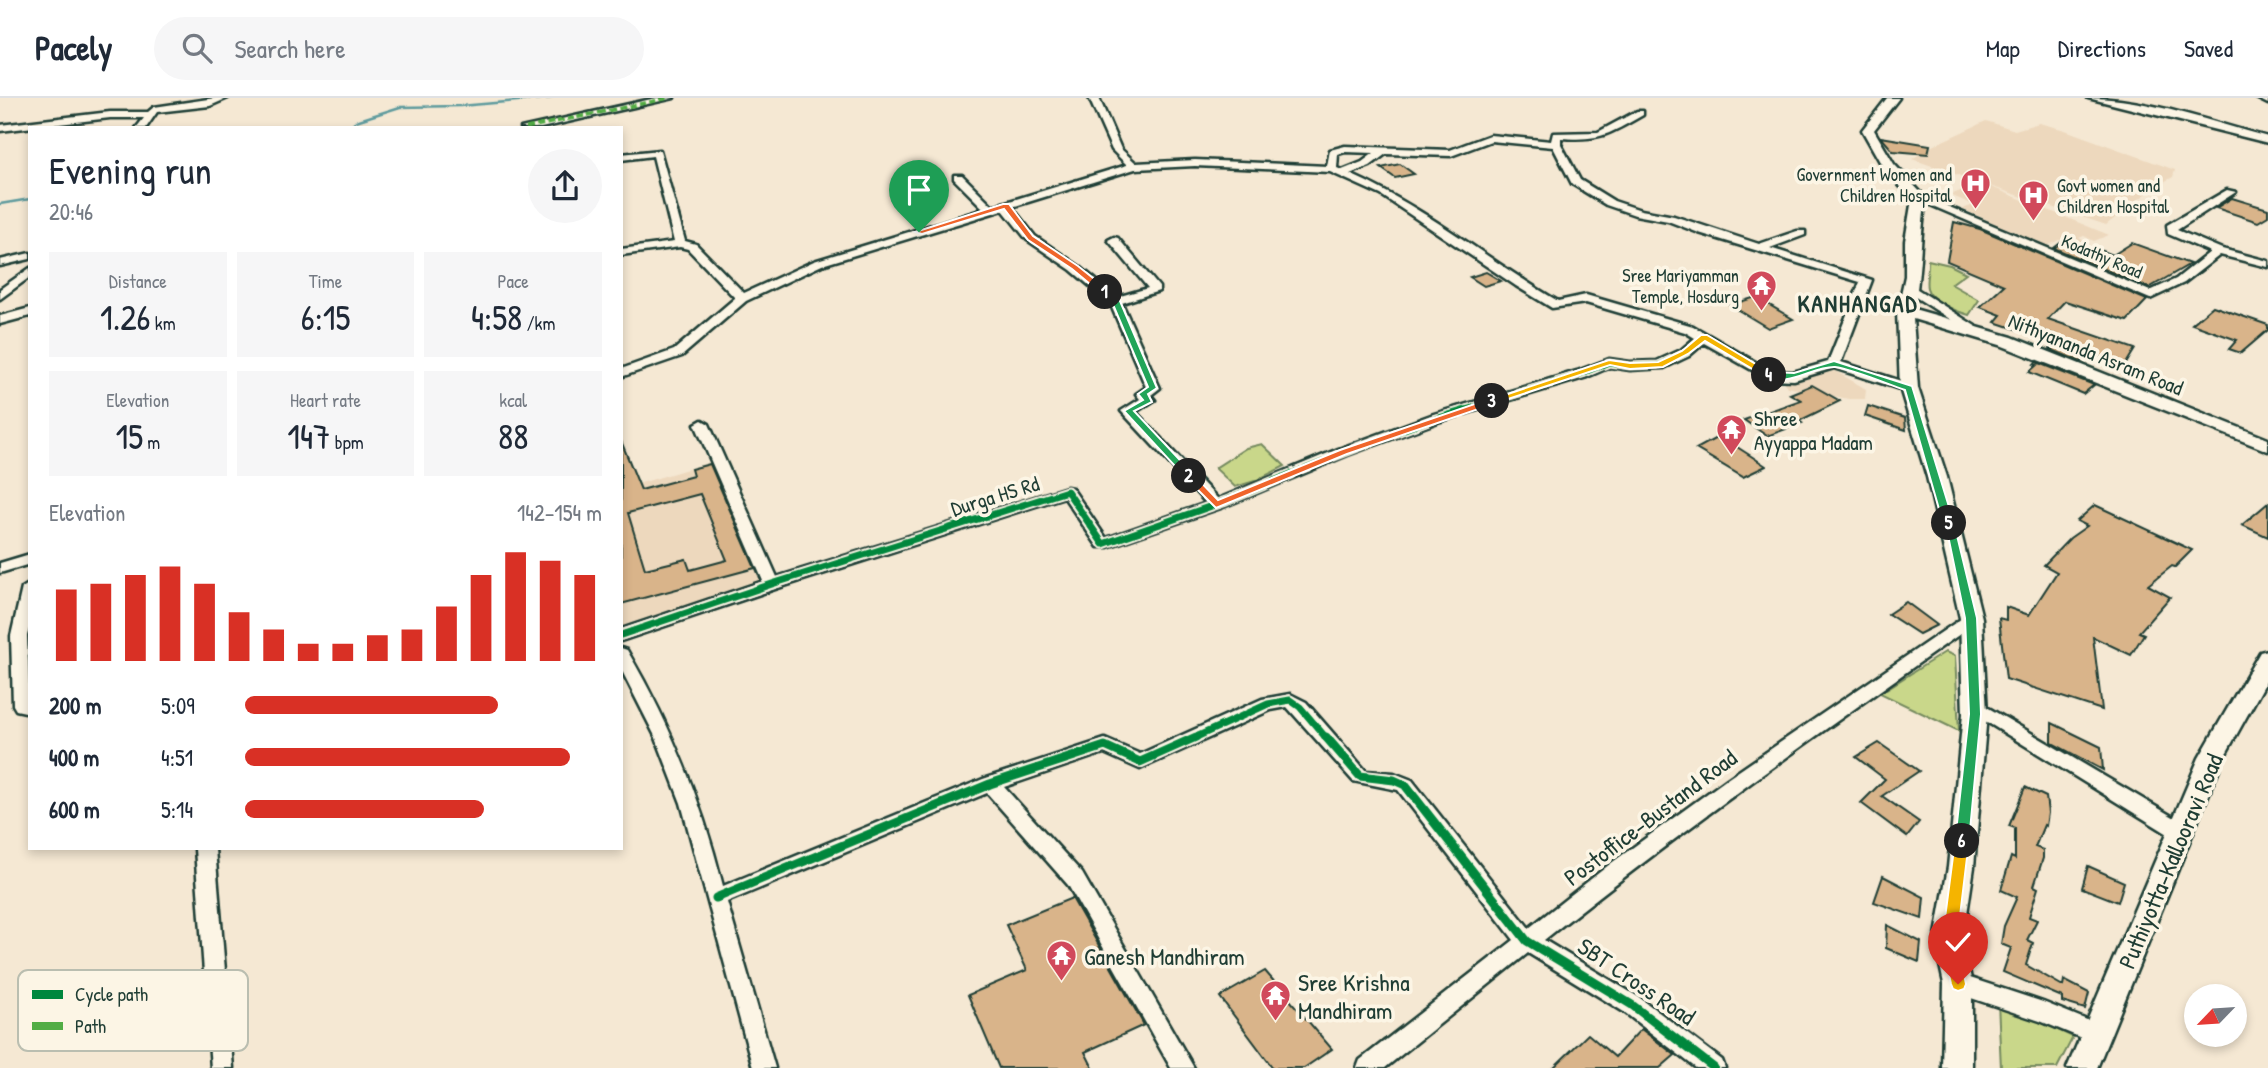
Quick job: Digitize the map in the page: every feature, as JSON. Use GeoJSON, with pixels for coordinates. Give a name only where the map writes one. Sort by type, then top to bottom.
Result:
{"type":"FeatureCollection","features":[{"type":"Feature","properties":{"kind":"main road"},"geometry":{"type":"LineString","coordinates":[[1893,98],[1868,130],[1874,147],[1919,198],[1912,241],[1913,276],[1905,312],[1909,388],[1937,477],[1971,618],[1975,706],[1961,867],[1949,941],[1958,984],[1957,1068]]}},
{"type":"Feature","properties":{"kind":"main road","name":"Nithyananda Asram Road"},"geometry":{"type":"LineString","coordinates":[[1905,312],[1984,335],[2268,445]]}},
{"type":"Feature","properties":{"kind":"main road","name":"Puthiyotta-Kallooravi Road"},"geometry":{"type":"LineString","coordinates":[[2082,1068],[2211,758],[2268,658]]}},
{"type":"Feature","properties":{"kind":"street"},"geometry":{"type":"LineString","coordinates":[[143,126],[154,110],[210,103],[223,98]]}},
{"type":"Feature","properties":{"kind":"street"},"geometry":{"type":"LineString","coordinates":[[2093,98],[2142,107],[2268,140]]}},
{"type":"Feature","properties":{"kind":"street"},"geometry":{"type":"LineString","coordinates":[[2261,98],[2268,101]]}},
{"type":"Feature","properties":{"kind":"street"},"geometry":{"type":"LineString","coordinates":[[535,126],[662,99]]}},
{"type":"Feature","properties":{"kind":"street"},"geometry":{"type":"LineString","coordinates":[[1098,99],[1117,150],[1134,166]]}},
{"type":"Feature","properties":{"kind":"street"},"geometry":{"type":"LineString","coordinates":[[1640,113],[1600,135],[1556,135],[1556,144],[1576,182],[1610,203],[1639,213],[1670,218],[1703,231],[1866,280],[1856,311],[1833,355],[1834,364]]}},
{"type":"Feature","properties":{"kind":"street"},"geometry":{"type":"LineString","coordinates":[[0,128],[110,115],[152,115]]}},
{"type":"Feature","properties":{"kind":"street"},"geometry":{"type":"LineString","coordinates":[[1337,171],[1333,152],[1345,149],[1451,153],[1490,138],[1556,144]]}},
{"type":"Feature","properties":{"kind":"street"},"geometry":{"type":"LineString","coordinates":[[623,372],[684,349],[742,298],[818,263],[1134,166],[1195,163],[1337,171],[1366,164],[1384,151]]}},
{"type":"Feature","properties":{"kind":"street"},"geometry":{"type":"LineString","coordinates":[[623,157],[657,152],[680,244]]}},
{"type":"Feature","properties":{"kind":"street"},"geometry":{"type":"LineString","coordinates":[[1337,171],[1385,193],[1520,284],[1556,305],[1586,299],[1689,329],[1768,375],[1794,376],[1834,364],[1909,388]]}},
{"type":"Feature","properties":{"kind":"street"},"geometry":{"type":"LineString","coordinates":[[958,177],[991,210]]}},
{"type":"Feature","properties":{"kind":"street"},"geometry":{"type":"LineString","coordinates":[[2231,192],[2171,227],[2172,232],[2218,251],[2268,264]]}},
{"type":"Feature","properties":{"kind":"street","name":"Kodathy Road"},"geometry":{"type":"LineString","coordinates":[[1919,198],[2150,295],[2180,281],[2218,251]]}},
{"type":"Feature","properties":{"kind":"street"},"geometry":{"type":"LineString","coordinates":[[1006,206],[1031,238],[1075,268],[1115,301],[1153,388],[1143,394],[1148,400],[1128,411],[1216,505]]}},
{"type":"Feature","properties":{"kind":"street"},"geometry":{"type":"LineString","coordinates":[[1759,248],[1801,233]]}},
{"type":"Feature","properties":{"kind":"street"},"geometry":{"type":"LineString","coordinates":[[1114,240],[1155,289],[1115,301]]}},
{"type":"Feature","properties":{"kind":"street"},"geometry":{"type":"LineString","coordinates":[[623,252],[680,244],[692,246],[742,298]]}},
{"type":"Feature","properties":{"kind":"street"},"geometry":{"type":"LineString","coordinates":[[0,262],[28,256]]}},
{"type":"Feature","properties":{"kind":"street"},"geometry":{"type":"LineString","coordinates":[[0,295],[28,273]]}},
{"type":"Feature","properties":{"kind":"street"},"geometry":{"type":"LineString","coordinates":[[1910,289],[1984,335]]}},
{"type":"Feature","properties":{"kind":"street"},"geometry":{"type":"LineString","coordinates":[[0,320],[28,313]]}},
{"type":"Feature","properties":{"kind":"street","name":"Durga HS Rd"},"geometry":{"type":"LineString","coordinates":[[623,634],[772,584],[1068,491],[1103,544],[1216,505],[1343,452],[1436,418],[1582,374],[1609,363],[1630,366],[1659,365],[1685,352],[1704,337]]}},
{"type":"Feature","properties":{"kind":"street"},"geometry":{"type":"LineString","coordinates":[[702,424],[772,584]]}},
{"type":"Feature","properties":{"kind":"street"},"geometry":{"type":"LineString","coordinates":[[0,568],[28,560]]}},
{"type":"Feature","properties":{"kind":"street"},"geometry":{"type":"LineString","coordinates":[[28,597],[19,636],[22,705],[28,706]]}},
{"type":"Feature","properties":{"kind":"street","name":"Postoffice-Bustand Road"},"geometry":{"type":"LineString","coordinates":[[1368,1068],[1617,870],[1734,784],[1971,618]]}},
{"type":"Feature","properties":{"kind":"street"},"geometry":{"type":"LineString","coordinates":[[623,657],[642,689],[670,749],[697,824],[716,898],[757,1031],[764,1068]]}},
{"type":"Feature","properties":{"kind":"street"},"geometry":{"type":"LineString","coordinates":[[716,898],[990,784],[1105,746],[1140,762],[1268,704],[1290,700],[1300,707],[1360,776],[1370,779],[1395,779],[1405,785],[1527,942]]}},
{"type":"Feature","properties":{"kind":"street"},"geometry":{"type":"LineString","coordinates":[[1975,706],[2180,831]]}},
{"type":"Feature","properties":{"kind":"street"},"geometry":{"type":"LineString","coordinates":[[990,784],[1074,879],[1183,1068]]}},
{"type":"Feature","properties":{"kind":"street"},"geometry":{"type":"LineString","coordinates":[[205,850],[214,970]]}},
{"type":"Feature","properties":{"kind":"street","name":"SBT Cross Road"},"geometry":{"type":"LineString","coordinates":[[1527,942],[1632,1005],[1714,1068]]}},
{"type":"Feature","properties":{"kind":"street"},"geometry":{"type":"LineString","coordinates":[[1958,984],[2043,1012],[2096,1034]]}},
{"type":"Feature","properties":{"kind":"shaded area"},"geometry":{"type":"Polygon","coordinates":[[[1986,121],[2015,130],[2039,123],[2175,170],[2173,177],[2156,186],[2106,225],[1984,184],[2109,235],[2094,241],[2084,236],[2079,238],[2090,244],[2076,247],[2060,240],[2047,246],[1962,209],[1974,205],[1950,195],[1981,183],[1912,159],[1934,145],[1986,121]]]}},
{"type":"Feature","properties":{"kind":"shaded area"},"geometry":{"type":"Polygon","coordinates":[[[1835,371],[1866,389],[1865,399],[1849,399],[1787,387],[1783,381],[1835,371]]]}},
{"type":"Feature","properties":{"kind":"shaded area"},"geometry":{"type":"Polygon","coordinates":[[[724,458],[779,586],[623,633],[623,488],[724,458]]]}},
{"type":"Feature","properties":{"kind":"green space"},"geometry":{"type":"Polygon","coordinates":[[[1928,260],[1950,265],[1966,273],[1951,284],[1979,300],[1969,315],[1945,305],[1929,293],[1928,260]]]}},
{"type":"Feature","properties":{"kind":"green space"},"geometry":{"type":"Polygon","coordinates":[[[1262,444],[1285,466],[1255,481],[1235,487],[1215,468],[1246,448],[1262,444]]]}},
{"type":"Feature","properties":{"kind":"green space"},"geometry":{"type":"Polygon","coordinates":[[[1945,652],[1955,656],[1959,731],[1880,693],[1945,652]]]}},
{"type":"Feature","properties":{"kind":"green space"},"geometry":{"type":"Polygon","coordinates":[[[1998,1002],[2073,1037],[2057,1068],[2001,1068],[1998,1002]]]}},
{"type":"Feature","properties":{"kind":"building"},"geometry":{"type":"Polygon","coordinates":[[[1881,137],[1930,145],[1928,154],[1893,151],[1881,137]]]}},
{"type":"Feature","properties":{"kind":"building"},"geometry":{"type":"Polygon","coordinates":[[[1400,164],[1414,174],[1395,178],[1381,168],[1400,164]]]}},
{"type":"Feature","properties":{"kind":"building"},"geometry":{"type":"Polygon","coordinates":[[[2232,198],[2268,209],[2268,216],[2258,222],[2216,208],[2232,198]]]}},
{"type":"Feature","properties":{"kind":"building"},"geometry":{"type":"Polygon","coordinates":[[[1954,222],[1980,229],[2147,300],[2127,321],[2065,301],[2048,319],[2135,349],[2124,367],[2090,354],[2081,362],[2050,349],[2058,342],[2054,341],[2058,336],[2023,324],[2019,330],[1995,322],[2001,315],[1980,307],[2004,285],[1947,261],[1954,222]]]}},
{"type":"Feature","properties":{"kind":"building"},"geometry":{"type":"Polygon","coordinates":[[[2062,242],[2084,252],[2093,247],[2113,255],[2132,243],[2190,264],[2149,288],[2054,248],[2062,242]]]}},
{"type":"Feature","properties":{"kind":"building"},"geometry":{"type":"Polygon","coordinates":[[[1486,272],[1501,281],[1484,286],[1470,277],[1486,272]]]}},
{"type":"Feature","properties":{"kind":"building","name":"Sree Mariyamman Temple, Hosdurg"},"geometry":{"type":"Polygon","coordinates":[[[1756,297],[1793,319],[1768,328],[1730,305],[1756,297]]]}},
{"type":"Feature","properties":{"kind":"building"},"geometry":{"type":"Polygon","coordinates":[[[2213,306],[2268,325],[2268,330],[2241,353],[2229,349],[2237,340],[2192,324],[2213,306]]]}},
{"type":"Feature","properties":{"kind":"building"},"geometry":{"type":"Polygon","coordinates":[[[2036,362],[2094,385],[2083,394],[2029,372],[2037,365],[2034,364],[2036,362]]]}},
{"type":"Feature","properties":{"kind":"building"},"geometry":{"type":"Polygon","coordinates":[[[1812,385],[1840,401],[1799,421],[1802,423],[1767,436],[1744,420],[1801,400],[1790,394],[1812,385]]]}},
{"type":"Feature","properties":{"kind":"building"},"geometry":{"type":"Polygon","coordinates":[[[1868,406],[1905,418],[1906,430],[1865,416],[1868,406]]]}},
{"type":"Feature","properties":{"kind":"building","name":"Shree Ayyappa Madam"},"geometry":{"type":"Polygon","coordinates":[[[1720,436],[1766,466],[1743,477],[1696,449],[1720,436]]]}},
{"type":"Feature","properties":{"kind":"building"},"geometry":{"type":"Polygon","coordinates":[[[623,446],[641,490],[693,476],[691,469],[710,464],[755,568],[623,603],[623,446]],[[700,494],[628,513],[645,569],[686,559],[690,570],[727,560],[700,494]]]}},
{"type":"Feature","properties":{"kind":"building"},"geometry":{"type":"Polygon","coordinates":[[[2268,503],[2268,537],[2242,525],[2268,503]]]}},
{"type":"Feature","properties":{"kind":"building"},"geometry":{"type":"Polygon","coordinates":[[[2095,505],[2192,550],[2175,567],[2172,566],[2148,585],[2170,597],[2139,632],[2144,634],[2131,655],[2093,637],[2102,710],[2006,679],[1999,618],[2006,620],[2006,607],[2029,615],[2057,572],[2044,565],[2070,538],[2087,526],[2077,521],[2095,505]]]}},
{"type":"Feature","properties":{"kind":"building"},"geometry":{"type":"Polygon","coordinates":[[[1906,602],[1937,625],[1919,634],[1888,614],[1906,602]]]}},
{"type":"Feature","properties":{"kind":"building"},"geometry":{"type":"Polygon","coordinates":[[[2052,723],[2101,747],[2103,770],[2052,743],[2052,723]]]}},
{"type":"Feature","properties":{"kind":"building"},"geometry":{"type":"Polygon","coordinates":[[[1879,743],[1919,771],[1882,796],[1919,822],[1907,837],[1861,803],[1885,779],[1856,757],[1879,743]]]}},
{"type":"Feature","properties":{"kind":"building"},"geometry":{"type":"Polygon","coordinates":[[[2025,787],[2046,797],[2048,813],[2046,826],[2044,825],[2035,847],[2043,850],[2043,858],[2034,886],[2038,888],[2029,917],[2037,920],[2027,940],[2033,943],[2026,965],[2063,986],[2064,980],[2089,993],[2085,1009],[2062,1002],[2062,997],[2003,972],[2011,948],[2001,944],[2004,926],[2017,897],[2001,890],[2011,857],[2015,859],[2015,828],[2009,826],[2025,787]]]}},
{"type":"Feature","properties":{"kind":"building"},"geometry":{"type":"Polygon","coordinates":[[[2088,866],[2124,882],[2118,902],[2082,888],[2088,866]]]}},
{"type":"Feature","properties":{"kind":"building"},"geometry":{"type":"Polygon","coordinates":[[[1883,876],[1924,897],[1922,919],[1874,902],[1883,876]]]}},
{"type":"Feature","properties":{"kind":"building","name":"Ganesh Mandhiram"},"geometry":{"type":"Polygon","coordinates":[[[1072,898],[1144,1025],[1085,1052],[1093,1068],[999,1068],[968,995],[1027,970],[1006,925],[1072,898]]]}},
{"type":"Feature","properties":{"kind":"building"},"geometry":{"type":"Polygon","coordinates":[[[1887,925],[1921,942],[1919,962],[1886,948],[1887,925]]]}},
{"type":"Feature","properties":{"kind":"building","name":"Sree Krishna Mandhiram"},"geometry":{"type":"Polygon","coordinates":[[[1265,971],[1332,1049],[1304,1068],[1273,1068],[1220,997],[1265,971]]]}},
{"type":"Feature","properties":{"kind":"building"},"geometry":{"type":"Polygon","coordinates":[[[1641,1029],[1675,1055],[1660,1068],[1553,1068],[1588,1034],[1615,1057],[1641,1029]]]}},
{"type":"Feature","properties":{"kind":"waterway"},"geometry":{"type":"LineString","coordinates":[[352,126],[356,121],[400,107],[460,106],[551,98]]}},
{"type":"Feature","properties":{"kind":"waterway"},"geometry":{"type":"LineString","coordinates":[[0,204],[28,199]]}},
{"type":"Feature","properties":{"kind":"marked path"},"geometry":{"type":"LineString","coordinates":[[536,126],[669,98]]}},
{"type":"Feature","properties":{"kind":"cycle path"},"geometry":{"type":"LineString","coordinates":[[623,634],[772,584],[1067,491],[1103,544],[1226,501],[1343,452],[1436,418],[1582,374],[1609,363],[1630,366],[1659,365],[1685,353],[1704,337]]}},
{"type":"Feature","properties":{"kind":"cycle path"},"geometry":{"type":"LineString","coordinates":[[716,898],[990,784],[1105,746],[1140,762],[1268,704],[1290,700],[1300,707],[1360,776],[1394,780],[1405,785],[1527,941],[1632,1005],[1714,1068]]}},
{"type":"Feature","properties":{"kind":"place","name":"Government Women and Children Hospital"},"geometry":{"type":"Point","coordinates":[1975,211]}},
{"type":"Feature","properties":{"kind":"place","name":"Govt women and Children Hospital"},"geometry":{"type":"Point","coordinates":[2034,222]}},
{"type":"Feature","properties":{"kind":"place","name":"Sree Mariyamman Temple, Hosdurg"},"geometry":{"type":"Point","coordinates":[1762,312]}},
{"type":"Feature","properties":{"kind":"place","name":"Shree Ayyappa Madam"},"geometry":{"type":"Point","coordinates":[1731,457]}},
{"type":"Feature","properties":{"kind":"place","name":"Ganesh Mandhiram"},"geometry":{"type":"Point","coordinates":[1061,983]}},
{"type":"Feature","properties":{"kind":"place","name":"Sree Krishna Mandhiram"},"geometry":{"type":"Point","coordinates":[1275,1023]}},
{"type":"Feature","properties":{"kind":"district","name":"KANHANGAD"},"geometry":{"type":"Point","coordinates":[1858,303]}},
{"type":"Feature","properties":{"kind":"route"},"geometry":{"type":"LineString","coordinates":[[919,232],[1006,206],[1031,238],[1075,268],[1115,301],[1153,388],[1143,394],[1148,400],[1128,411],[1216,505],[1343,452],[1436,418],[1582,374],[1609,363],[1630,366],[1659,365],[1685,352],[1704,337],[1768,375],[1794,376],[1834,364],[1909,388],[1937,477],[1971,618],[1975,714],[1961,867],[1949,941],[1958,984]]}}]}
